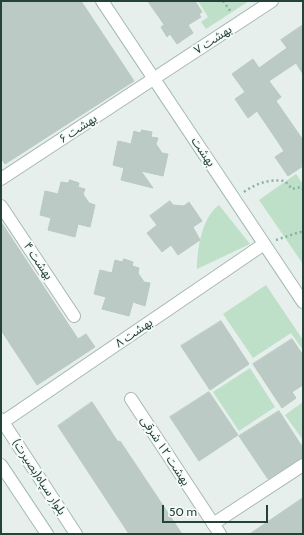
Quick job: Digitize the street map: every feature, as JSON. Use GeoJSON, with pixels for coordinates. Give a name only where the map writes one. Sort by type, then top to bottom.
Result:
{"type":"FeatureCollection","features":[{"type":"Feature","properties":{"kind":"street","name":"بهشت"},"geometry":{"type":"LineString","coordinates":[[102,1],[303,302]]}},
{"type":"Feature","properties":{"kind":"street","name":"بهشت ۷"},"geometry":{"type":"LineString","coordinates":[[154,79],[272,1]]}},
{"type":"Feature","properties":{"kind":"street","name":"بهشت ۶"},"geometry":{"type":"LineString","coordinates":[[1,179],[154,79]]}},
{"type":"Feature","properties":{"kind":"street","name":"بهشت ۴"},"geometry":{"type":"LineString","coordinates":[[1,206],[74,316]]}},
{"type":"Feature","properties":{"kind":"street","name":"بهشت ۸"},"geometry":{"type":"LineString","coordinates":[[2,421],[264,244]]}},
{"type":"Feature","properties":{"kind":"street","name":"بهشت ۱۲ شرقی"},"geometry":{"type":"LineString","coordinates":[[131,399],[217,529]]}},
{"type":"Feature","properties":{"kind":"street","name":"بلوار سپاه(بصیرت)"},"geometry":{"type":"LineString","coordinates":[[2,421],[76,534]]}},
{"type":"Feature","properties":{"kind":"street","name":"بلوار سپاه(بصیرت)"},"geometry":{"type":"LineString","coordinates":[[1,465],[47,534]]}},
{"type":"Feature","properties":{"kind":"street"},"geometry":{"type":"LineString","coordinates":[[217,529],[303,465]]}},
{"type":"Feature","properties":{"kind":"path"},"geometry":{"type":"LineString","coordinates":[[223,1],[231,12]]}},
{"type":"Feature","properties":{"kind":"path"},"geometry":{"type":"LineString","coordinates":[[234,199],[257,183],[277,180],[285,181],[292,189],[300,187],[303,189]]}},
{"type":"Feature","properties":{"kind":"path"},"geometry":{"type":"LineString","coordinates":[[264,244],[300,232],[303,233]]}},
{"type":"Feature","properties":{"kind":"green space"},"geometry":{"type":"Polygon","coordinates":[[[198,1],[249,1],[206,29],[201,22],[208,17],[198,1]]]}},
{"type":"Feature","properties":{"kind":"green space"},"geometry":{"type":"Polygon","coordinates":[[[296,174],[303,184],[303,264],[259,200],[296,174]]]}},
{"type":"Feature","properties":{"kind":"green space"},"geometry":{"type":"Polygon","coordinates":[[[219,205],[250,244],[197,269],[199,243],[205,225],[208,217],[219,205]]]}},
{"type":"Feature","properties":{"kind":"green space"},"geometry":{"type":"Polygon","coordinates":[[[266,285],[303,340],[303,350],[291,333],[253,358],[223,314],[266,285]]]}},
{"type":"Feature","properties":{"kind":"green space"},"geometry":{"type":"Polygon","coordinates":[[[250,368],[275,407],[239,431],[213,392],[250,368]]]}},
{"type":"Feature","properties":{"kind":"green space"},"geometry":{"type":"Polygon","coordinates":[[[303,402],[303,440],[285,415],[303,402]]]}},
{"type":"Feature","properties":{"kind":"building"},"geometry":{"type":"Polygon","coordinates":[[[1,1],[81,1],[134,81],[5,164],[1,158],[1,1]]]}},
{"type":"Feature","properties":{"kind":"building"},"geometry":{"type":"Polygon","coordinates":[[[148,1],[195,1],[202,12],[199,14],[201,17],[188,25],[193,33],[177,44],[170,34],[167,37],[161,27],[164,25],[148,1]]]}},
{"type":"Feature","properties":{"kind":"building"},"geometry":{"type":"Polygon","coordinates":[[[303,25],[303,74],[296,63],[269,81],[281,97],[276,101],[303,140],[303,166],[288,176],[275,157],[284,151],[257,111],[248,118],[235,99],[245,92],[232,74],[253,59],[259,68],[287,48],[281,40],[303,25]]]}},
{"type":"Feature","properties":{"kind":"building"},"geometry":{"type":"Polygon","coordinates":[[[142,130],[152,132],[151,137],[158,138],[156,144],[162,153],[168,154],[163,176],[141,171],[153,188],[121,180],[124,168],[113,165],[118,141],[131,144],[134,131],[140,133],[142,130]]]}},
{"type":"Feature","properties":{"kind":"building"},"geometry":{"type":"Polygon","coordinates":[[[70,180],[79,183],[78,187],[85,189],[83,194],[89,203],[95,205],[90,227],[78,224],[75,237],[48,230],[51,218],[40,215],[45,191],[58,194],[61,182],[68,183],[70,180]]]}},
{"type":"Feature","properties":{"kind":"building"},"geometry":{"type":"Polygon","coordinates":[[[170,201],[173,205],[184,206],[189,202],[202,221],[193,227],[200,240],[178,255],[171,245],[162,252],[147,233],[157,225],[150,216],[170,201]]]}},
{"type":"Feature","properties":{"kind":"building"},"geometry":{"type":"Polygon","coordinates":[[[1,222],[78,339],[86,334],[95,347],[37,385],[1,330],[1,222]]]}},
{"type":"Feature","properties":{"kind":"building"},"geometry":{"type":"Polygon","coordinates":[[[124,259],[133,262],[132,266],[139,268],[138,273],[144,282],[150,283],[145,306],[133,302],[129,316],[102,309],[106,297],[94,294],[100,270],[112,273],[115,260],[122,262],[124,259]]]}},
{"type":"Feature","properties":{"kind":"building"},"geometry":{"type":"Polygon","coordinates":[[[221,321],[249,364],[210,390],[181,346],[221,321]]]}},
{"type":"Feature","properties":{"kind":"building"},"geometry":{"type":"Polygon","coordinates":[[[292,339],[303,355],[303,385],[292,392],[296,398],[282,408],[253,364],[292,339]]]}},
{"type":"Feature","properties":{"kind":"building"},"geometry":{"type":"Polygon","coordinates":[[[209,392],[238,435],[199,461],[170,417],[209,392]]]}},
{"type":"Feature","properties":{"kind":"building"},"geometry":{"type":"Polygon","coordinates":[[[92,402],[182,534],[129,534],[58,426],[92,402]]]}},
{"type":"Feature","properties":{"kind":"building"},"geometry":{"type":"Polygon","coordinates":[[[279,411],[303,448],[303,457],[268,479],[239,436],[279,411]]]}},
{"type":"Feature","properties":{"kind":"building"},"geometry":{"type":"Polygon","coordinates":[[[303,498],[303,534],[250,534],[303,498]]]}}]}
